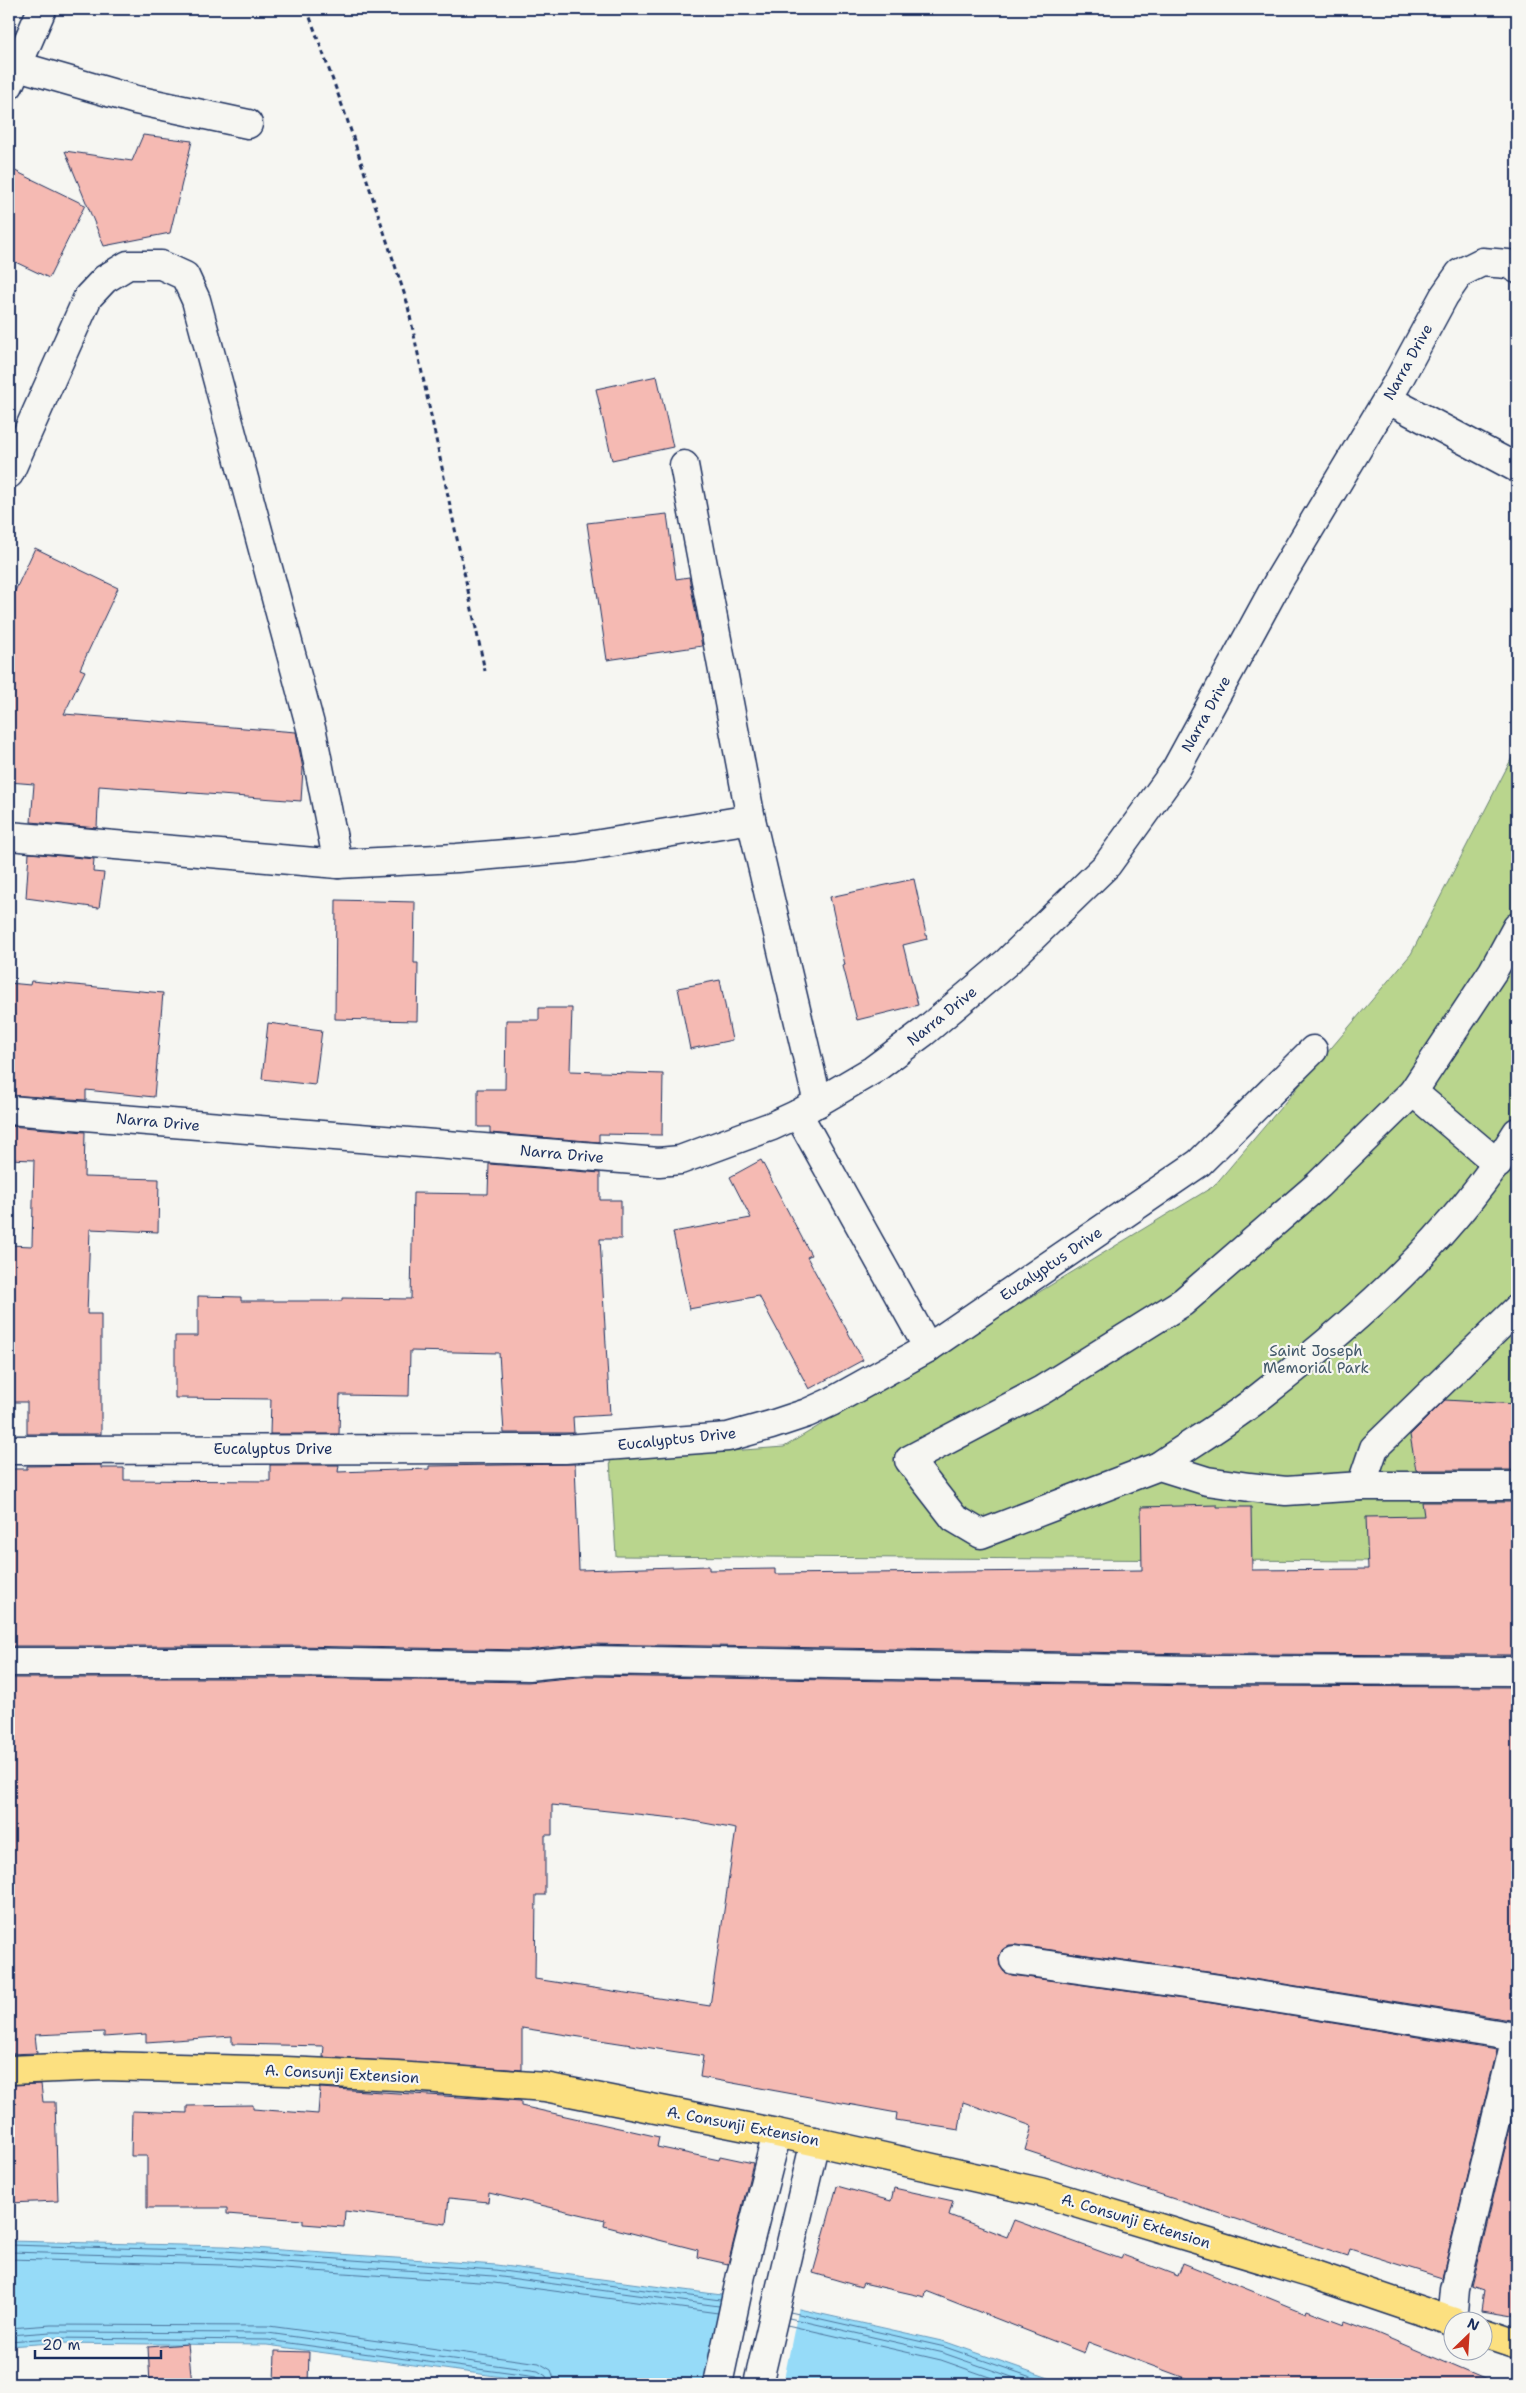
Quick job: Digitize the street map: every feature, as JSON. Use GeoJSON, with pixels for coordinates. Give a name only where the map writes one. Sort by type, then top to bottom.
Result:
{"type":"FeatureCollection","features":[{"type":"Feature","properties":{"kind":"main road","name":"A. Consunji Extension"},"geometry":{"type":"LineString","coordinates":[[9,2070],[104,2066],[286,2071],[397,2076],[545,2087],[777,2132],[1040,2192],[1312,2274],[1444,2319]]}},
{"type":"Feature","properties":{"kind":"main road"},"geometry":{"type":"LineString","coordinates":[[1494,2336],[1517,2344]]}},
{"type":"Feature","properties":{"kind":"street"},"geometry":{"type":"LineString","coordinates":[[42,9],[13,76],[248,124]]}},
{"type":"Feature","properties":{"kind":"street","name":"Narra Drive"},"geometry":{"type":"LineString","coordinates":[[9,1110],[659,1162],[688,1157],[738,1140],[808,1108],[873,1070],[924,1032],[1006,963],[1107,866],[1176,769],[1279,580],[1387,399],[1444,296],[1460,273],[1482,262],[1508,264],[1517,269]]}},
{"type":"Feature","properties":{"kind":"street"},"geometry":{"type":"LineString","coordinates":[[9,474],[88,297],[105,278],[128,266],[161,265],[185,276],[196,300],[310,723],[338,864]]}},
{"type":"Feature","properties":{"kind":"street"},"geometry":{"type":"LineString","coordinates":[[1387,399],[1517,468]]}},
{"type":"Feature","properties":{"kind":"street"},"geometry":{"type":"LineString","coordinates":[[684,465],[808,1108],[928,1348]]}},
{"type":"Feature","properties":{"kind":"street"},"geometry":{"type":"LineString","coordinates":[[9,836],[338,864],[456,858],[576,848],[751,819]]}},
{"type":"Feature","properties":{"kind":"street"},"geometry":{"type":"LineString","coordinates":[[1517,927],[1493,971],[1413,1092],[1318,1184],[1183,1302],[1042,1390],[909,1460],[954,1518],[980,1534],[1159,1466],[1261,1396],[1356,1316],[1435,1242],[1498,1164],[1517,1132]]}},
{"type":"Feature","properties":{"kind":"street","name":"Eucalyptus Drive"},"geometry":{"type":"LineString","coordinates":[[9,1450],[565,1448],[728,1437],[807,1413],[928,1348],[1199,1163],[1313,1050]]}},
{"type":"Feature","properties":{"kind":"street"},"geometry":{"type":"LineString","coordinates":[[1413,1092],[1498,1164]]}},
{"type":"Feature","properties":{"kind":"street"},"geometry":{"type":"LineString","coordinates":[[1361,1486],[1374,1448],[1517,1309]]}},
{"type":"Feature","properties":{"kind":"street"},"geometry":{"type":"LineString","coordinates":[[1159,1466],[1208,1481],[1286,1491],[1361,1486],[1517,1486]]}},
{"type":"Feature","properties":{"kind":"street"},"geometry":{"type":"LineString","coordinates":[[9,1662],[293,1662],[528,1666],[587,1660],[1198,1670],[1517,1671]]}},
{"type":"Feature","properties":{"kind":"street"},"geometry":{"type":"LineString","coordinates":[[1014,1960],[1222,1990],[1517,2037],[1455,2290],[1454,2310]]}},
{"type":"Feature","properties":{"kind":"street"},"geometry":{"type":"LineString","coordinates":[[718,2384],[777,2132]]}},
{"type":"Feature","properties":{"kind":"street"},"geometry":{"type":"LineString","coordinates":[[758,2384],[815,2141]]}},
{"type":"Feature","properties":{"kind":"path"},"geometry":{"type":"LineString","coordinates":[[306,9],[347,119],[407,302],[485,671]]}},
{"type":"Feature","properties":{"kind":"green space","name":"Saint Joseph Memorial Park"},"geometry":{"type":"Polygon","coordinates":[[[1517,748],[1517,1562],[616,1556],[610,1460],[784,1447],[1214,1186],[1411,954],[1517,748]]]}},
{"type":"Feature","properties":{"kind":"water"},"geometry":{"type":"Polygon","coordinates":[[[9,2241],[224,2246],[496,2265],[759,2300],[946,2342],[1066,2384],[554,2384],[267,2345],[51,2343],[9,2346],[9,2241]]]}},
{"type":"Feature","properties":{"kind":"pier"},"geometry":{"type":"Polygon","coordinates":[[[749,2296],[799,2306],[783,2384],[731,2384],[749,2296]]]}},
{"type":"Feature","properties":{"kind":"building"},"geometry":{"type":"Polygon","coordinates":[[[143,135],[192,141],[170,233],[104,246],[65,151],[132,161],[143,135]]]}},
{"type":"Feature","properties":{"kind":"building"},"geometry":{"type":"Polygon","coordinates":[[[9,168],[85,205],[49,278],[9,259],[9,168]]]}},
{"type":"Feature","properties":{"kind":"building"},"geometry":{"type":"Polygon","coordinates":[[[657,376],[673,447],[612,460],[596,389],[657,376]]]}},
{"type":"Feature","properties":{"kind":"building"},"geometry":{"type":"Polygon","coordinates":[[[667,514],[676,579],[689,577],[702,646],[607,660],[587,523],[667,514]]]}},
{"type":"Feature","properties":{"kind":"building"},"geometry":{"type":"Polygon","coordinates":[[[35,548],[118,588],[80,669],[85,671],[64,714],[296,732],[303,769],[301,801],[99,786],[97,828],[31,822],[34,784],[9,782],[9,604],[35,548]]]}},
{"type":"Feature","properties":{"kind":"building"},"geometry":{"type":"Polygon","coordinates":[[[29,853],[94,859],[93,872],[104,873],[99,908],[26,898],[29,853]]]}},
{"type":"Feature","properties":{"kind":"building"},"geometry":{"type":"Polygon","coordinates":[[[914,879],[927,939],[903,945],[918,1005],[857,1020],[843,966],[845,965],[830,897],[914,879]]]}},
{"type":"Feature","properties":{"kind":"building"},"geometry":{"type":"Polygon","coordinates":[[[336,900],[415,902],[414,963],[418,963],[417,1021],[335,1019],[336,900]]]}},
{"type":"Feature","properties":{"kind":"building"},"geometry":{"type":"Polygon","coordinates":[[[720,980],[732,1040],[690,1049],[678,988],[720,980]]]}},
{"type":"Feature","properties":{"kind":"building"},"geometry":{"type":"Polygon","coordinates":[[[31,981],[163,993],[154,1097],[86,1090],[86,1100],[9,1095],[9,983],[30,985],[31,981]]]}},
{"type":"Feature","properties":{"kind":"building"},"geometry":{"type":"Polygon","coordinates":[[[539,1008],[572,1008],[570,1071],[663,1074],[662,1135],[599,1134],[599,1142],[490,1133],[490,1127],[478,1127],[478,1089],[505,1089],[506,1020],[539,1020],[539,1008]]]}},
{"type":"Feature","properties":{"kind":"building"},"geometry":{"type":"Polygon","coordinates":[[[268,1023],[322,1030],[315,1085],[262,1079],[268,1023]]]}},
{"type":"Feature","properties":{"kind":"building"},"geometry":{"type":"Polygon","coordinates":[[[9,1126],[85,1132],[84,1177],[159,1179],[158,1232],[90,1229],[87,1314],[101,1314],[101,1434],[27,1434],[27,1402],[9,1402],[9,1245],[32,1246],[34,1160],[9,1159],[9,1126]]]}},
{"type":"Feature","properties":{"kind":"building"},"geometry":{"type":"Polygon","coordinates":[[[761,1160],[811,1255],[807,1257],[863,1360],[809,1389],[759,1296],[689,1309],[673,1232],[751,1218],[730,1177],[761,1160]]]}},
{"type":"Feature","properties":{"kind":"building"},"geometry":{"type":"Polygon","coordinates":[[[489,1164],[600,1173],[600,1200],[621,1200],[621,1239],[600,1239],[610,1415],[573,1417],[574,1433],[504,1433],[499,1353],[410,1351],[409,1396],[340,1395],[339,1434],[270,1434],[271,1399],[175,1398],[175,1336],[198,1336],[198,1296],[241,1297],[241,1301],[342,1301],[342,1298],[411,1299],[413,1193],[488,1194],[489,1164]]]}},
{"type":"Feature","properties":{"kind":"building"},"geometry":{"type":"Polygon","coordinates":[[[1445,1400],[1517,1404],[1517,1470],[1416,1470],[1410,1435],[1445,1400]]]}},
{"type":"Feature","properties":{"kind":"building"},"geometry":{"type":"Polygon","coordinates":[[[575,1464],[579,1570],[709,1566],[709,1570],[775,1569],[775,1574],[1142,1570],[1141,1507],[1217,1505],[1217,1507],[1251,1507],[1252,1570],[1368,1569],[1366,1517],[1424,1516],[1422,1502],[1517,1502],[1517,1655],[1198,1654],[587,1644],[527,1650],[293,1646],[9,1646],[9,1469],[27,1469],[27,1466],[101,1465],[101,1468],[124,1468],[124,1480],[270,1481],[270,1465],[339,1465],[338,1472],[429,1469],[429,1466],[575,1464]]]}},
{"type":"Feature","properties":{"kind":"building"},"geometry":{"type":"Polygon","coordinates":[[[588,1676],[1198,1686],[1517,1687],[1517,2021],[1215,1973],[1016,1945],[1009,1945],[1002,1950],[999,1958],[1000,1966],[1004,1972],[1012,1975],[1211,2003],[1497,2050],[1442,2278],[1350,2249],[1348,2256],[1025,2150],[1032,2126],[963,2102],[959,2130],[896,2120],[897,2113],[700,2077],[703,2056],[522,2028],[522,2070],[323,2057],[324,2046],[232,2044],[232,2036],[146,2042],[146,2034],[104,2037],[104,2032],[35,2035],[37,2053],[9,2054],[9,1678],[293,1678],[528,1682],[588,1676]],[[552,1805],[552,1835],[545,1835],[545,1895],[536,1895],[535,1979],[710,2006],[736,1829],[683,1819],[552,1805]]]}},
{"type":"Feature","properties":{"kind":"building"},"geometry":{"type":"Polygon","coordinates":[[[41,2084],[43,2102],[55,2102],[58,2201],[9,2203],[9,2085],[41,2084]]]}},
{"type":"Feature","properties":{"kind":"building"},"geometry":{"type":"Polygon","coordinates":[[[320,2088],[521,2101],[521,2106],[659,2137],[657,2147],[719,2160],[720,2156],[753,2163],[728,2264],[697,2257],[698,2250],[604,2226],[605,2220],[489,2193],[488,2202],[449,2198],[446,2224],[345,2211],[344,2227],[303,2224],[303,2220],[227,2214],[227,2208],[147,2208],[147,2156],[131,2156],[132,2111],[187,2113],[187,2106],[253,2105],[253,2109],[318,2114],[320,2088]]]}},
{"type":"Feature","properties":{"kind":"building"},"geometry":{"type":"Polygon","coordinates":[[[1517,2098],[1517,2316],[1494,2312],[1494,2310],[1481,2310],[1484,2291],[1472,2287],[1517,2098]]]}},
{"type":"Feature","properties":{"kind":"building"},"geometry":{"type":"Polygon","coordinates":[[[837,2186],[891,2201],[894,2188],[953,2201],[949,2215],[1007,2237],[1014,2220],[1121,2259],[1123,2255],[1178,2276],[1183,2263],[1306,2313],[1307,2310],[1344,2324],[1345,2321],[1372,2331],[1496,2384],[1201,2384],[1088,2342],[1084,2353],[926,2291],[925,2297],[863,2283],[861,2287],[813,2273],[837,2186]]]}},
{"type":"Feature","properties":{"kind":"building"},"geometry":{"type":"Polygon","coordinates":[[[188,2344],[192,2384],[150,2384],[148,2347],[188,2344]]]}},
{"type":"Feature","properties":{"kind":"building"},"geometry":{"type":"Polygon","coordinates":[[[275,2351],[309,2352],[308,2384],[274,2384],[275,2351]]]}}]}
